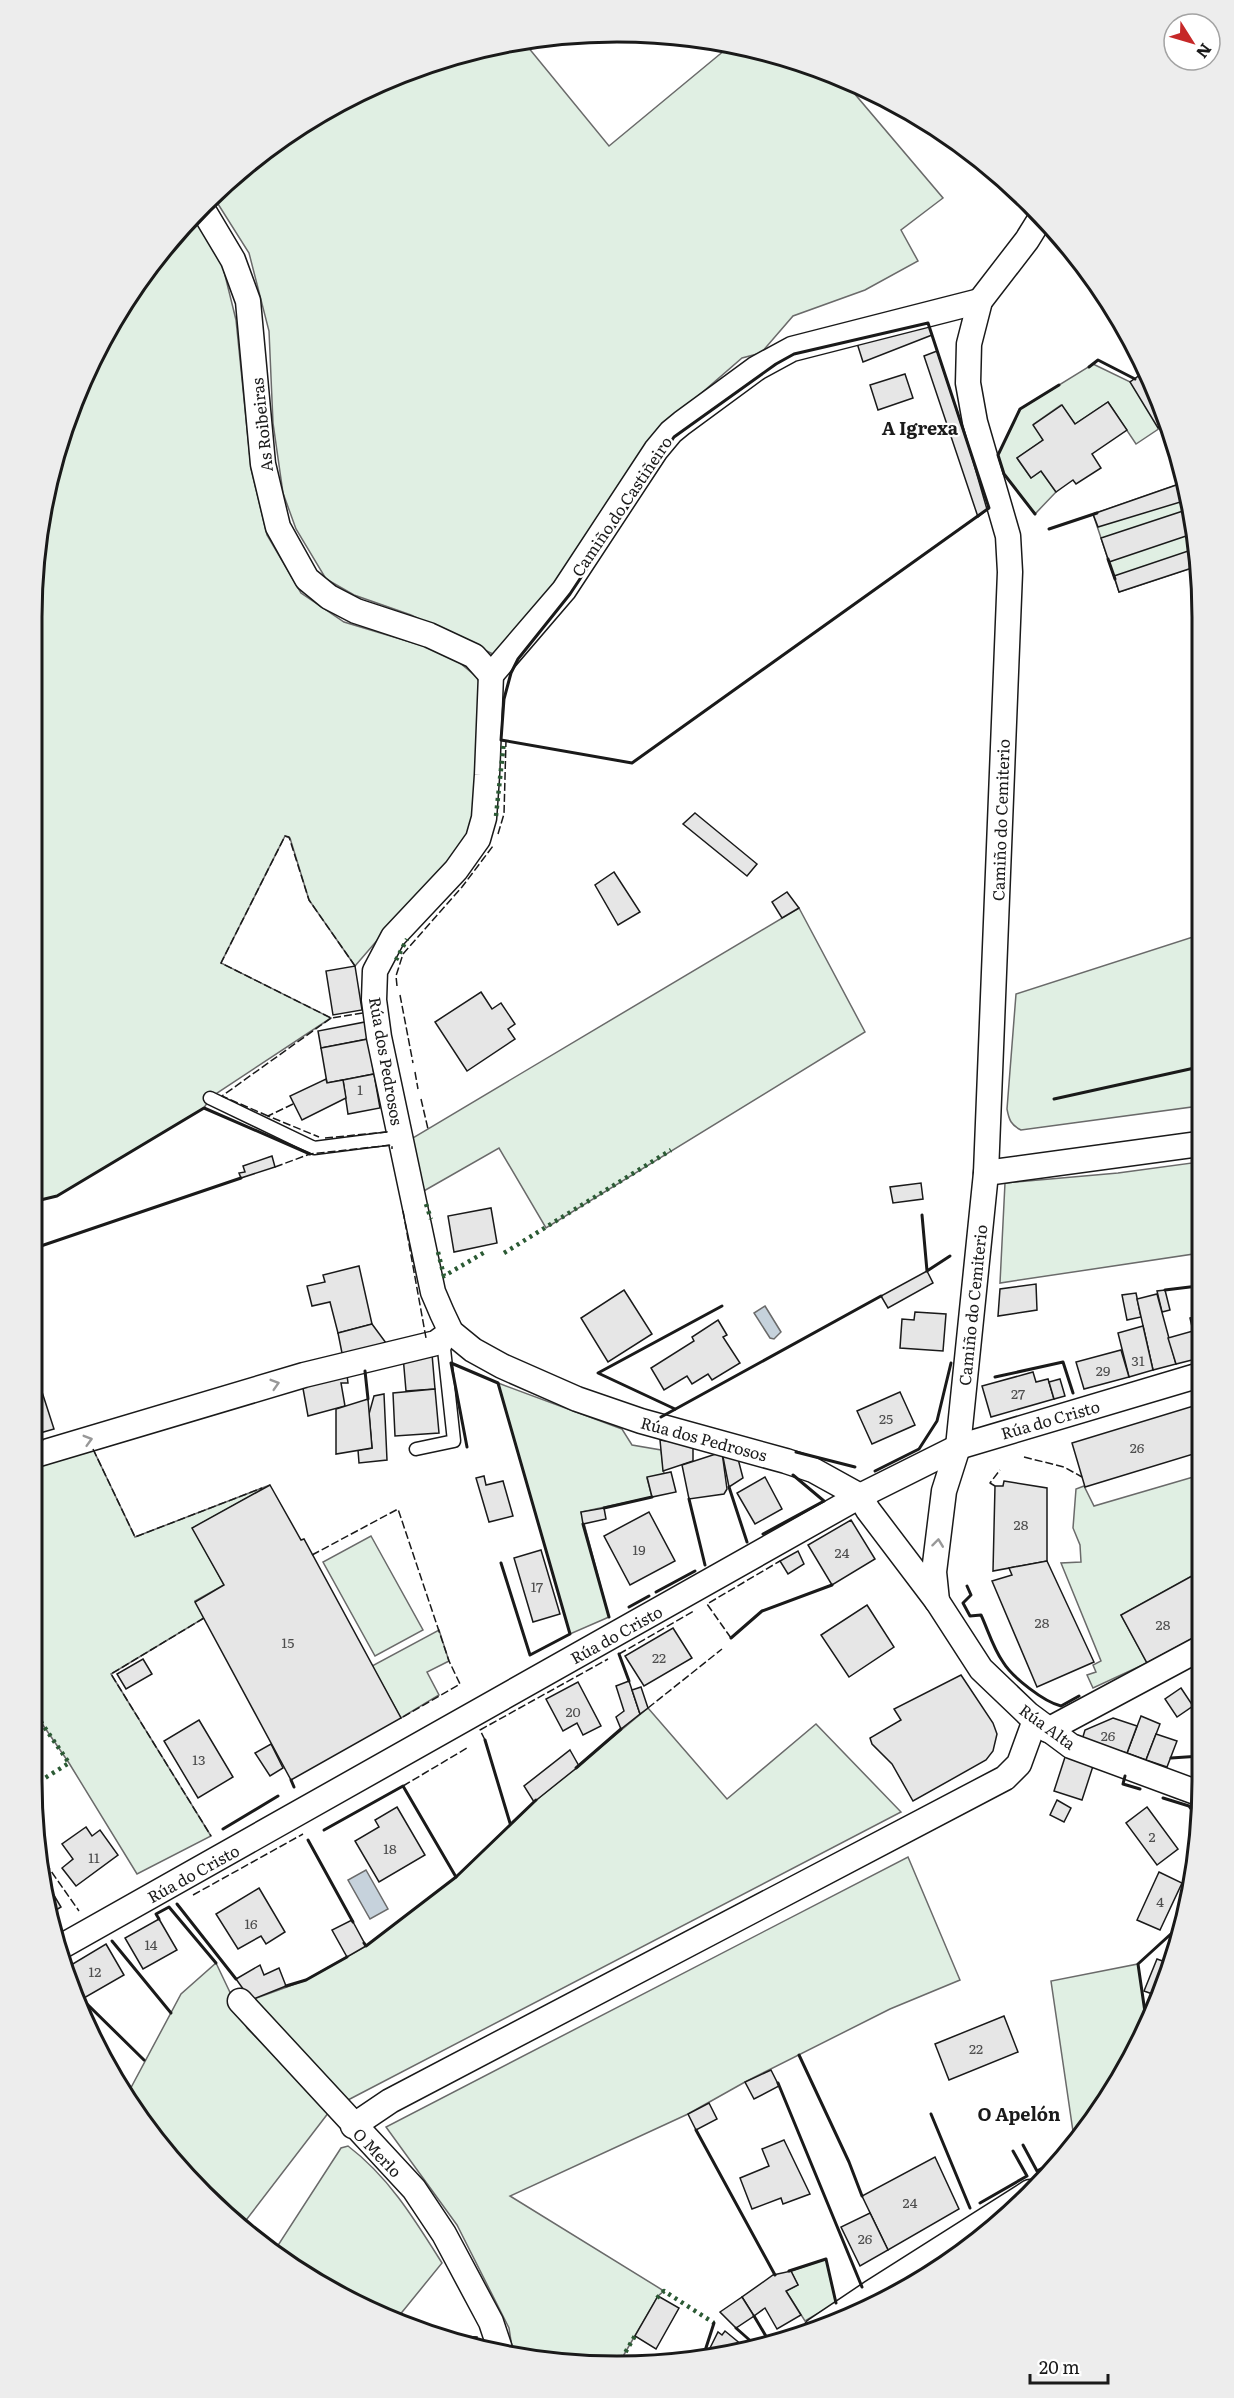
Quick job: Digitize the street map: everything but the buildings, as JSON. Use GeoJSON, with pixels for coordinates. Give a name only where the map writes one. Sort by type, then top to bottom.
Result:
{"type":"FeatureCollection","features":[{"type":"Feature","properties":{"kind":"street","name":"As Roibeiras"},"geometry":{"type":"LineString","coordinates":[[206,215],[233,260],[248,302],[263,464],[278,527],[307,579],[330,597],[356,610],[429,635],[474,656],[491,675]]}},
{"type":"Feature","properties":{"kind":"street","name":"Camiño do Cemiterio"},"geometry":{"type":"LineString","coordinates":[[958,1447],[986,1173],[1010,572],[1008,536],[975,422],[968,383],[969,344],[980,301],[1036,224]]}},
{"type":"Feature","properties":{"kind":"street","name":"Camiño do Castiñeiro"},"geometry":{"type":"LineString","coordinates":[[491,675],[564,590],[656,450],[682,423],[757,368],[792,349],[980,301]]}},
{"type":"Feature","properties":{"kind":"street","name":"Rúa dos Pedrosos"},"geometry":{"type":"LineString","coordinates":[[491,675],[486,797],[484,818],[478,839],[456,870],[393,937],[375,971],[374,1000],[433,1292],[452,1332],[473,1350],[502,1366],[577,1399],[641,1421],[813,1470],[860,1496]]}},
{"type":"Feature","properties":{"kind":"street"},"geometry":{"type":"LineString","coordinates":[[986,1173],[1192,1145]]}},
{"type":"Feature","properties":{"kind":"street"},"geometry":{"type":"LineString","coordinates":[[42,1453],[304,1375],[436,1343],[452,1332]]}},
{"type":"Feature","properties":{"kind":"street","name":"Rúa do Cristo"},"geometry":{"type":"LineString","coordinates":[[66,1944],[860,1496],[958,1447],[1192,1377]]}},
{"type":"Feature","properties":{"kind":"street","name":"Rúa Alta"},"geometry":{"type":"LineString","coordinates":[[937,1601],[934,1572],[945,1491],[958,1447]]}},
{"type":"Feature","properties":{"kind":"street","name":"Rúa Alta"},"geometry":{"type":"LineString","coordinates":[[860,1496],[867,1510],[937,1601],[981,1669],[1042,1725],[1071,1746],[1192,1791]]}},
{"type":"Feature","properties":{"kind":"street"},"geometry":{"type":"LineString","coordinates":[[353,2126],[401,2095],[1005,1778],[1019,1764],[1042,1725],[1192,1652]]}},
{"type":"Feature","properties":{"kind":"street","name":"O Merlo"},"geometry":{"type":"LineString","coordinates":[[240,2001],[353,2126],[414,2189],[444,2234],[491,2322],[498,2343]]}},
{"type":"Feature","properties":{"kind":"street"},"geometry":{"type":"LineString","coordinates":[[868,2298],[956,2245]]}},
{"type":"Feature","properties":{"kind":"lane"},"geometry":{"type":"LineString","coordinates":[[210,1098],[314,1148],[400,1137]]}},
{"type":"Feature","properties":{"kind":"lane"},"geometry":{"type":"LineString","coordinates":[[416,1449],[454,1441],[444,1349],[452,1332]]}},
{"type":"Feature","properties":{"kind":"green space"},"geometry":{"type":"Polygon","coordinates":[[[530,49],[609,146],[723,52],[802,73],[854,94],[943,198],[901,230],[918,261],[865,290],[793,316],[761,353],[742,358],[659,430],[544,604],[495,655],[411,615],[354,595],[326,579],[296,529],[283,493],[273,423],[269,331],[249,253],[218,203],[267,161],[330,119],[397,86],[468,62],[530,49]]]}},
{"type":"Feature","properties":{"kind":"green space"},"geometry":{"type":"Polygon","coordinates":[[[198,223],[222,263],[236,320],[251,468],[267,535],[301,593],[344,622],[437,650],[454,658],[478,678],[484,707],[472,822],[458,853],[412,900],[355,966],[309,900],[290,838],[285,836],[221,963],[331,1018],[217,1093],[210,1098],[204,1108],[57,1196],[42,1200],[42,617],[47,542],[62,468],[86,397],[101,363],[139,298],[161,267],[198,223]]]}},
{"type":"Feature","properties":{"kind":"green space"},"geometry":{"type":"Polygon","coordinates":[[[1093,364],[1130,382],[1139,376],[1160,428],[1136,444],[1108,402],[1075,424],[1061,405],[1034,424],[1043,440],[1017,458],[1031,478],[1041,471],[1056,492],[1035,514],[1004,474],[998,455],[1020,409],[1093,364]]]}},
{"type":"Feature","properties":{"kind":"green space"},"geometry":{"type":"Polygon","coordinates":[[[1176,485],[1190,569],[1119,592],[1093,514],[1176,485]]]}},
{"type":"Feature","properties":{"kind":"green space"},"geometry":{"type":"Polygon","coordinates":[[[799,908],[865,1032],[546,1228],[499,1148],[422,1192],[411,1139],[799,908]]]}},
{"type":"Feature","properties":{"kind":"green space"},"geometry":{"type":"Polygon","coordinates":[[[1192,937],[1192,1107],[1021,1130],[1013,1124],[1007,1109],[1016,994],[1192,937]]]}},
{"type":"Feature","properties":{"kind":"green space"},"geometry":{"type":"Polygon","coordinates":[[[1192,1163],[1192,1254],[1000,1283],[1005,1183],[1118,1173],[1192,1163]]]}},
{"type":"Feature","properties":{"kind":"green space"},"geometry":{"type":"Polygon","coordinates":[[[498,1383],[622,1429],[632,1445],[661,1450],[664,1474],[647,1478],[652,1497],[581,1512],[609,1617],[570,1634],[498,1383]]]}},
{"type":"Feature","properties":{"kind":"green space"},"geometry":{"type":"Polygon","coordinates":[[[93,1449],[135,1537],[270,1485],[193,1528],[224,1585],[195,1601],[204,1618],[111,1674],[211,1836],[137,1874],[42,1724],[42,1462],[93,1449]]]}},
{"type":"Feature","properties":{"kind":"green space"},"geometry":{"type":"Polygon","coordinates":[[[1192,1477],[1192,1576],[1121,1615],[1147,1663],[1093,1688],[1087,1675],[1096,1672],[1093,1665],[1101,1661],[1061,1563],[1081,1562],[1080,1545],[1073,1528],[1076,1489],[1084,1486],[1094,1506],[1192,1477]]]}},
{"type":"Feature","properties":{"kind":"green space"},"geometry":{"type":"Polygon","coordinates":[[[371,1536],[423,1630],[375,1656],[323,1562],[371,1536]]]}},
{"type":"Feature","properties":{"kind":"green space"},"geometry":{"type":"Polygon","coordinates":[[[439,1630],[449,1661],[427,1672],[439,1695],[401,1718],[372,1666],[439,1630]]]}},
{"type":"Feature","properties":{"kind":"green space"},"geometry":{"type":"Polygon","coordinates":[[[648,1708],[727,1799],[816,1724],[901,1812],[348,2100],[251,2000],[306,1980],[366,1946],[456,1877],[534,1802],[648,1708]]]}},
{"type":"Feature","properties":{"kind":"green space"},"geometry":{"type":"Polygon","coordinates":[[[908,1857],[960,1980],[890,2009],[745,2082],[688,2114],[510,2196],[664,2291],[658,2296],[623,2356],[579,2355],[512,2346],[509,2328],[457,2225],[386,2127],[908,1857]]]}},
{"type":"Feature","properties":{"kind":"green space"},"geometry":{"type":"Polygon","coordinates":[[[216,1963],[247,2028],[329,2112],[246,2220],[210,2188],[185,2160],[161,2131],[131,2087],[181,1994],[216,1963]]]}},
{"type":"Feature","properties":{"kind":"green space"},"geometry":{"type":"Polygon","coordinates":[[[1138,1964],[1145,2009],[1115,2069],[1073,2131],[1051,1981],[1138,1964]]]}},
{"type":"Feature","properties":{"kind":"green space"},"geometry":{"type":"Polygon","coordinates":[[[348,2146],[389,2185],[442,2263],[401,2313],[329,2279],[278,2245],[341,2148],[348,2146]]]}},
{"type":"Feature","properties":{"kind":"green space"},"geometry":{"type":"Polygon","coordinates":[[[826,2259],[836,2303],[805,2321],[786,2291],[798,2285],[791,2271],[826,2259]]]}},
{"type":"Feature","properties":{"kind":"shaded area"},"geometry":{"type":"Polygon","coordinates":[[[765,1306],[781,1332],[774,1339],[770,1338],[754,1313],[765,1306]]]}},
{"type":"Feature","properties":{"kind":"shaded area"},"geometry":{"type":"Polygon","coordinates":[[[366,1870],[388,1909],[370,1919],[348,1880],[366,1870]]]}},
{"type":"Feature","properties":{"kind":"hedge"},"geometry":{"type":"LineString","coordinates":[[496,816],[504,741]]}},
{"type":"Feature","properties":{"kind":"hedge"},"geometry":{"type":"LineString","coordinates":[[396,960],[407,939]]}},
{"type":"Feature","properties":{"kind":"hedge"},"geometry":{"type":"LineString","coordinates":[[504,1253],[671,1150]]}},
{"type":"Feature","properties":{"kind":"hedge"},"geometry":{"type":"LineString","coordinates":[[426,1204],[431,1219]]}},
{"type":"Feature","properties":{"kind":"hedge"},"geometry":{"type":"LineString","coordinates":[[438,1252],[444,1276],[485,1252]]}},
{"type":"Feature","properties":{"kind":"hedge"},"geometry":{"type":"LineString","coordinates":[[42,1724],[69,1763],[42,1780]]}},
{"type":"Feature","properties":{"kind":"hedge"},"geometry":{"type":"LineString","coordinates":[[657,2298],[664,2291],[714,2323]]}},
{"type":"Feature","properties":{"kind":"hedge"},"geometry":{"type":"LineString","coordinates":[[623,2356],[636,2334]]}},
{"type":"Feature","properties":{"kind":"fence"},"geometry":{"type":"LineString","coordinates":[[498,834],[504,814],[506,740]]}},
{"type":"Feature","properties":{"kind":"fence"},"geometry":{"type":"LineString","coordinates":[[355,966],[309,900],[289,837],[285,836],[221,963],[331,1018],[363,1013]]}},
{"type":"Feature","properties":{"kind":"fence"},"geometry":{"type":"LineString","coordinates":[[397,986],[396,976],[403,954],[462,887],[493,846]]}},
{"type":"Feature","properties":{"kind":"fence"},"geometry":{"type":"LineString","coordinates":[[400,995],[413,1063]]}},
{"type":"Feature","properties":{"kind":"fence"},"geometry":{"type":"LineString","coordinates":[[268,1116],[222,1096],[331,1018]]}},
{"type":"Feature","properties":{"kind":"fence"},"geometry":{"type":"LineString","coordinates":[[415,1072],[418,1089]]}},
{"type":"Feature","properties":{"kind":"fence"},"geometry":{"type":"LineString","coordinates":[[421,1099],[428,1129]]}},
{"type":"Feature","properties":{"kind":"fence"},"geometry":{"type":"LineString","coordinates":[[293,1104],[268,1116],[319,1137]]}},
{"type":"Feature","properties":{"kind":"fence"},"geometry":{"type":"LineString","coordinates":[[325,1138],[387,1132],[387,1129]]}},
{"type":"Feature","properties":{"kind":"fence"},"geometry":{"type":"LineString","coordinates":[[275,1167],[310,1154],[392,1145],[392,1149]]}},
{"type":"Feature","properties":{"kind":"fence"},"geometry":{"type":"LineString","coordinates":[[403,1211],[426,1338]]}},
{"type":"Feature","properties":{"kind":"fence"},"geometry":{"type":"LineString","coordinates":[[93,1449],[135,1537],[262,1488]]}},
{"type":"Feature","properties":{"kind":"fence"},"geometry":{"type":"LineString","coordinates":[[1024,1457],[1064,1467],[1082,1477]]}},
{"type":"Feature","properties":{"kind":"fence"},"geometry":{"type":"LineString","coordinates":[[995,1486],[990,1483],[1000,1470]]}},
{"type":"Feature","properties":{"kind":"fence"},"geometry":{"type":"LineString","coordinates":[[312,1555],[398,1509],[449,1661],[460,1684],[401,1718]]}},
{"type":"Feature","properties":{"kind":"fence"},"geometry":{"type":"LineString","coordinates":[[731,1638],[707,1604],[780,1561]]}},
{"type":"Feature","properties":{"kind":"fence"},"geometry":{"type":"LineString","coordinates":[[619,1654],[694,1611]]}},
{"type":"Feature","properties":{"kind":"fence"},"geometry":{"type":"LineString","coordinates":[[204,1618],[111,1674],[211,1836]]}},
{"type":"Feature","properties":{"kind":"fence"},"geometry":{"type":"LineString","coordinates":[[648,1708],[722,1649]]}},
{"type":"Feature","properties":{"kind":"fence"},"geometry":{"type":"LineString","coordinates":[[485,1740],[480,1730],[608,1659]]}},
{"type":"Feature","properties":{"kind":"fence"},"geometry":{"type":"LineString","coordinates":[[403,1786],[467,1748]]}},
{"type":"Feature","properties":{"kind":"fence"},"geometry":{"type":"LineString","coordinates":[[193,1895],[303,1834]]}},
{"type":"Feature","properties":{"kind":"fence"},"geometry":{"type":"LineString","coordinates":[[49,1868],[79,1911]]}},
{"type":"Feature","properties":{"kind":"wall"},"geometry":{"type":"LineString","coordinates":[[928,323],[989,508],[632,763],[501,740],[504,699],[511,673],[518,659],[570,594],[674,437],[776,364],[794,354],[928,323]]}},
{"type":"Feature","properties":{"kind":"wall"},"geometry":{"type":"LineString","coordinates":[[1089,367],[1098,360],[1135,379]]}},
{"type":"Feature","properties":{"kind":"wall"},"geometry":{"type":"LineString","coordinates":[[1035,514],[1004,474],[998,455],[1020,409],[1059,385]]}},
{"type":"Feature","properties":{"kind":"wall"},"geometry":{"type":"LineString","coordinates":[[1049,529],[1097,513]]}},
{"type":"Feature","properties":{"kind":"wall"},"geometry":{"type":"LineString","coordinates":[[1108,559],[1115,579]]}},
{"type":"Feature","properties":{"kind":"wall"},"geometry":{"type":"LineString","coordinates":[[1054,1099],[1192,1069]]}},
{"type":"Feature","properties":{"kind":"wall"},"geometry":{"type":"LineString","coordinates":[[42,1200],[57,1196],[204,1108],[310,1154]]}},
{"type":"Feature","properties":{"kind":"wall"},"geometry":{"type":"LineString","coordinates":[[42,1246],[241,1178]]}},
{"type":"Feature","properties":{"kind":"wall"},"geometry":{"type":"LineString","coordinates":[[922,1215],[927,1271],[950,1256]]}},
{"type":"Feature","properties":{"kind":"wall"},"geometry":{"type":"LineString","coordinates":[[1165,1290],[1192,1287]]}},
{"type":"Feature","properties":{"kind":"wall"},"geometry":{"type":"LineString","coordinates":[[661,1417],[881,1296]]}},
{"type":"Feature","properties":{"kind":"wall"},"geometry":{"type":"LineString","coordinates":[[675,1409],[598,1373],[722,1306]]}},
{"type":"Feature","properties":{"kind":"wall"},"geometry":{"type":"LineString","coordinates":[[995,1377],[1063,1362],[1073,1393]]}},
{"type":"Feature","properties":{"kind":"wall"},"geometry":{"type":"LineString","coordinates":[[467,1447],[451,1363],[498,1383],[570,1634],[530,1655],[501,1563]]}},
{"type":"Feature","properties":{"kind":"wall"},"geometry":{"type":"LineString","coordinates":[[875,1471],[919,1449],[937,1421],[951,1363]]}},
{"type":"Feature","properties":{"kind":"wall"},"geometry":{"type":"LineString","coordinates":[[365,1371],[368,1399]]}},
{"type":"Feature","properties":{"kind":"wall"},"geometry":{"type":"LineString","coordinates":[[796,1452],[855,1467]]}},
{"type":"Feature","properties":{"kind":"wall"},"geometry":{"type":"LineString","coordinates":[[763,1534],[824,1501],[793,1475]]}},
{"type":"Feature","properties":{"kind":"wall"},"geometry":{"type":"LineString","coordinates":[[729,1487],[747,1542]]}},
{"type":"Feature","properties":{"kind":"wall"},"geometry":{"type":"LineString","coordinates":[[604,1508],[652,1497]]}},
{"type":"Feature","properties":{"kind":"wall"},"geometry":{"type":"LineString","coordinates":[[689,1499],[705,1565]]}},
{"type":"Feature","properties":{"kind":"wall"},"geometry":{"type":"LineString","coordinates":[[583,1524],[609,1617]]}},
{"type":"Feature","properties":{"kind":"wall"},"geometry":{"type":"LineString","coordinates":[[656,1592],[695,1571]]}},
{"type":"Feature","properties":{"kind":"wall"},"geometry":{"type":"LineString","coordinates":[[731,1638],[762,1611],[832,1585]]}},
{"type":"Feature","properties":{"kind":"wall"},"geometry":{"type":"LineString","coordinates":[[967,1586],[971,1595],[963,1603],[970,1616],[981,1615],[996,1651],[1013,1675],[1054,1704],[1061,1706],[1079,1696]]}},
{"type":"Feature","properties":{"kind":"wall"},"geometry":{"type":"LineString","coordinates":[[629,1607],[649,1596]]}},
{"type":"Feature","properties":{"kind":"wall"},"geometry":{"type":"LineString","coordinates":[[619,1654],[629,1681]]}},
{"type":"Feature","properties":{"kind":"wall"},"geometry":{"type":"LineString","coordinates":[[576,1768],[621,1729]]}},
{"type":"Feature","properties":{"kind":"wall"},"geometry":{"type":"LineString","coordinates":[[485,1740],[510,1823]]}},
{"type":"Feature","properties":{"kind":"wall"},"geometry":{"type":"LineString","coordinates":[[1171,1758],[1192,1757]]}},
{"type":"Feature","properties":{"kind":"wall"},"geometry":{"type":"LineString","coordinates":[[1125,1776],[1123,1784],[1140,1789]]}},
{"type":"Feature","properties":{"kind":"wall"},"geometry":{"type":"LineString","coordinates":[[291,1780],[294,1787]]}},
{"type":"Feature","properties":{"kind":"wall"},"geometry":{"type":"LineString","coordinates":[[324,1830],[403,1786],[456,1877]]}},
{"type":"Feature","properties":{"kind":"wall"},"geometry":{"type":"LineString","coordinates":[[223,1829],[278,1796]]}},
{"type":"Feature","properties":{"kind":"wall"},"geometry":{"type":"LineString","coordinates":[[1163,1798],[1189,1806],[1191,1809]]}},
{"type":"Feature","properties":{"kind":"wall"},"geometry":{"type":"LineString","coordinates":[[364,1943],[366,1946],[456,1877],[536,1800]]}},
{"type":"Feature","properties":{"kind":"wall"},"geometry":{"type":"LineString","coordinates":[[308,1840],[353,1922]]}},
{"type":"Feature","properties":{"kind":"wall"},"geometry":{"type":"LineString","coordinates":[[177,1904],[236,1979]]}},
{"type":"Feature","properties":{"kind":"wall"},"geometry":{"type":"LineString","coordinates":[[159,1919],[156,1914],[169,1907],[216,1963]]}},
{"type":"Feature","properties":{"kind":"wall"},"geometry":{"type":"LineString","coordinates":[[1145,2009],[1138,1964],[1171,1934]]}},
{"type":"Feature","properties":{"kind":"wall"},"geometry":{"type":"LineString","coordinates":[[112,1941],[171,2013]]}},
{"type":"Feature","properties":{"kind":"wall"},"geometry":{"type":"LineString","coordinates":[[286,1986],[306,1980],[347,1957]]}},
{"type":"Feature","properties":{"kind":"wall"},"geometry":{"type":"LineString","coordinates":[[88,2005],[144,2060]]}},
{"type":"Feature","properties":{"kind":"wall"},"geometry":{"type":"LineString","coordinates":[[799,2055],[849,2162],[862,2196]]}},
{"type":"Feature","properties":{"kind":"wall"},"geometry":{"type":"LineString","coordinates":[[778,2083],[862,2287]]}},
{"type":"Feature","properties":{"kind":"wall"},"geometry":{"type":"LineString","coordinates":[[931,2114],[970,2208]]}},
{"type":"Feature","properties":{"kind":"wall"},"geometry":{"type":"LineString","coordinates":[[696,2130],[775,2275]]}},
{"type":"Feature","properties":{"kind":"wall"},"geometry":{"type":"LineString","coordinates":[[1023,2145],[1037,2171],[1041,2169]]}},
{"type":"Feature","properties":{"kind":"wall"},"geometry":{"type":"LineString","coordinates":[[980,2203],[1027,2176],[1013,2151]]}},
{"type":"Feature","properties":{"kind":"wall"},"geometry":{"type":"LineString","coordinates":[[789,2271],[826,2259],[836,2303]]}},
{"type":"Feature","properties":{"kind":"wall"},"geometry":{"type":"LineString","coordinates":[[754,2316],[766,2336]]}},
{"type":"Feature","properties":{"kind":"wall"},"geometry":{"type":"LineString","coordinates":[[706,2349],[714,2323]]}},
{"type":"Feature","properties":{"kind":"wall"},"geometry":{"type":"LineString","coordinates":[[736,2328],[750,2340]]}},
{"type":"Feature","properties":{"kind":"district","name":"A Igrexa"},"geometry":{"type":"Point","coordinates":[920,427]}},
{"type":"Feature","properties":{"kind":"district","name":"O Apelón"},"geometry":{"type":"Point","coordinates":[1019,2113]}}]}
